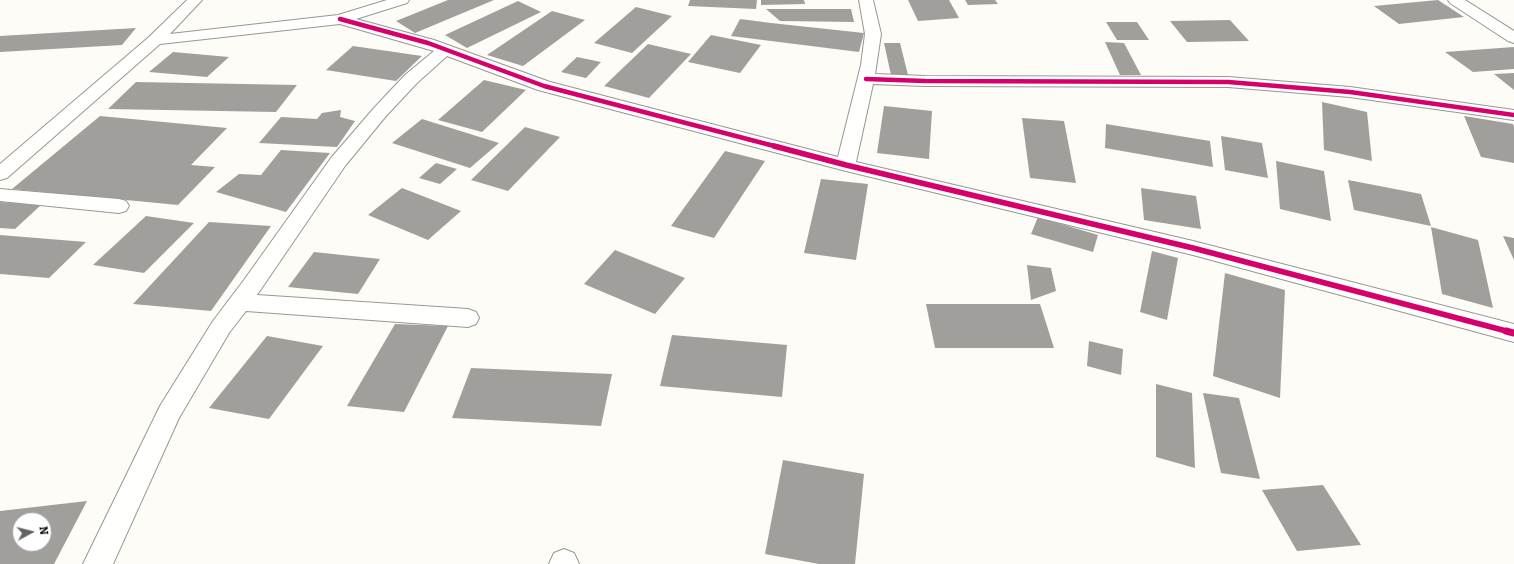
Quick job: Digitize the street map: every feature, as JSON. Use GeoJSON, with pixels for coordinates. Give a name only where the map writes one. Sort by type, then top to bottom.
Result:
{"type":"FeatureCollection","features":[{"type":"Feature","properties":{"kind":"street"},"geometry":{"type":"LineString","coordinates":[[0,174],[154,40],[195,0]]}},
{"type":"Feature","properties":{"kind":"street"},"geometry":{"type":"LineString","coordinates":[[154,40],[340,19],[402,0]]}},
{"type":"Feature","properties":{"kind":"street"},"geometry":{"type":"LineString","coordinates":[[846,165],[866,79],[872,34],[866,0]]}},
{"type":"Feature","properties":{"kind":"street"},"geometry":{"type":"LineString","coordinates":[[1455,0],[1514,38]]}},
{"type":"Feature","properties":{"kind":"street"},"geometry":{"type":"LineString","coordinates":[[340,19],[428,43],[544,86],[846,165],[1193,248],[1514,333]]}},
{"type":"Feature","properties":{"kind":"street"},"geometry":{"type":"LineString","coordinates":[[98,564],[169,412],[221,327],[338,162],[380,112],[406,85],[445,49]]}},
{"type":"Feature","properties":{"kind":"street"},"geometry":{"type":"LineString","coordinates":[[866,79],[925,81],[1228,82],[1350,92],[1514,115]]}},
{"type":"Feature","properties":{"kind":"street"},"geometry":{"type":"LineString","coordinates":[[0,194],[119,206]]}},
{"type":"Feature","properties":{"kind":"street"},"geometry":{"type":"LineString","coordinates":[[240,302],[468,318]]}},
{"type":"Feature","properties":{"kind":"building"},"geometry":{"type":"Polygon","coordinates":[[[448,0],[494,0],[415,33],[396,21],[448,0]]]}},
{"type":"Feature","properties":{"kind":"building"},"geometry":{"type":"Polygon","coordinates":[[[690,0],[757,0],[756,9],[688,6],[690,0]]]}},
{"type":"Feature","properties":{"kind":"building"},"geometry":{"type":"Polygon","coordinates":[[[761,0],[804,0],[805,4],[761,5],[761,0]]]}},
{"type":"Feature","properties":{"kind":"building"},"geometry":{"type":"Polygon","coordinates":[[[908,0],[949,0],[959,18],[918,21],[908,0]]]}},
{"type":"Feature","properties":{"kind":"building"},"geometry":{"type":"Polygon","coordinates":[[[965,0],[995,0],[998,4],[968,5],[965,0]]]}},
{"type":"Feature","properties":{"kind":"building"},"geometry":{"type":"Polygon","coordinates":[[[1438,0],[1464,17],[1399,24],[1374,6],[1438,0]]]}},
{"type":"Feature","properties":{"kind":"building"},"geometry":{"type":"Polygon","coordinates":[[[518,1],[541,12],[467,48],[445,35],[518,1]]]}},
{"type":"Feature","properties":{"kind":"building"},"geometry":{"type":"Polygon","coordinates":[[[636,7],[672,16],[632,53],[594,43],[636,7]]]}},
{"type":"Feature","properties":{"kind":"building"},"geometry":{"type":"Polygon","coordinates":[[[766,9],[851,9],[854,22],[780,21],[766,9]]]}},
{"type":"Feature","properties":{"kind":"building"},"geometry":{"type":"Polygon","coordinates":[[[552,11],[585,20],[523,66],[487,55],[552,11]]]}},
{"type":"Feature","properties":{"kind":"building"},"geometry":{"type":"Polygon","coordinates":[[[740,19],[864,33],[859,52],[731,36],[740,19]]]}},
{"type":"Feature","properties":{"kind":"building"},"geometry":{"type":"Polygon","coordinates":[[[1230,20],[1249,41],[1187,42],[1170,21],[1230,20]]]}},
{"type":"Feature","properties":{"kind":"building"},"geometry":{"type":"Polygon","coordinates":[[[1106,22],[1137,22],[1149,40],[1117,40],[1106,22]]]}},
{"type":"Feature","properties":{"kind":"building"},"geometry":{"type":"Polygon","coordinates":[[[136,28],[122,45],[0,52],[0,36],[136,28]]]}},
{"type":"Feature","properties":{"kind":"building"},"geometry":{"type":"Polygon","coordinates":[[[711,35],[761,45],[740,73],[688,62],[711,35]]]}},
{"type":"Feature","properties":{"kind":"building"},"geometry":{"type":"Polygon","coordinates":[[[1105,42],[1124,43],[1141,75],[1120,75],[1105,42]]]}},
{"type":"Feature","properties":{"kind":"building"},"geometry":{"type":"Polygon","coordinates":[[[884,43],[900,43],[908,75],[891,75],[884,43]]]}},
{"type":"Feature","properties":{"kind":"building"},"geometry":{"type":"Polygon","coordinates":[[[648,44],[691,54],[649,98],[604,86],[648,44]]]}},
{"type":"Feature","properties":{"kind":"building"},"geometry":{"type":"Polygon","coordinates":[[[353,46],[422,56],[396,81],[326,70],[353,46]]]}},
{"type":"Feature","properties":{"kind":"building"},"geometry":{"type":"Polygon","coordinates":[[[1514,47],[1514,69],[1473,72],[1445,52],[1514,47]]]}},
{"type":"Feature","properties":{"kind":"building"},"geometry":{"type":"Polygon","coordinates":[[[173,52],[229,57],[207,77],[149,72],[173,52]]]}},
{"type":"Feature","properties":{"kind":"building"},"geometry":{"type":"Polygon","coordinates":[[[577,57],[601,62],[586,78],[561,72],[577,57]]]}},
{"type":"Feature","properties":{"kind":"building"},"geometry":{"type":"Polygon","coordinates":[[[1514,73],[1514,90],[1494,74],[1514,73]]]}},
{"type":"Feature","properties":{"kind":"building"},"geometry":{"type":"Polygon","coordinates":[[[484,80],[526,90],[482,132],[438,120],[484,80]]]}},
{"type":"Feature","properties":{"kind":"building"},"geometry":{"type":"Polygon","coordinates":[[[136,82],[297,85],[276,112],[108,109],[136,82]]]}},
{"type":"Feature","properties":{"kind":"building"},"geometry":{"type":"Polygon","coordinates":[[[1322,102],[1367,112],[1372,161],[1324,150],[1322,102]]]}},
{"type":"Feature","properties":{"kind":"building"},"geometry":{"type":"Polygon","coordinates":[[[884,106],[932,111],[929,159],[877,153],[884,106]]]}},
{"type":"Feature","properties":{"kind":"building"},"geometry":{"type":"Polygon","coordinates":[[[341,110],[340,117],[355,121],[337,147],[259,143],[281,117],[317,119],[322,113],[341,110]]]}},
{"type":"Feature","properties":{"kind":"building"},"geometry":{"type":"Polygon","coordinates":[[[100,116],[227,128],[191,165],[215,167],[178,205],[12,189],[100,116]]]}},
{"type":"Feature","properties":{"kind":"building"},"geometry":{"type":"Polygon","coordinates":[[[1464,116],[1513,124],[1514,163],[1481,157],[1464,116]]]}},
{"type":"Feature","properties":{"kind":"building"},"geometry":{"type":"Polygon","coordinates":[[[1022,118],[1064,121],[1076,183],[1030,178],[1022,118]]]}},
{"type":"Feature","properties":{"kind":"building"},"geometry":{"type":"Polygon","coordinates":[[[422,119],[499,143],[470,168],[392,143],[422,119]]]}},
{"type":"Feature","properties":{"kind":"building"},"geometry":{"type":"Polygon","coordinates":[[[1106,124],[1210,141],[1213,167],[1105,148],[1106,124]]]}},
{"type":"Feature","properties":{"kind":"building"},"geometry":{"type":"Polygon","coordinates":[[[525,127],[560,137],[508,191],[471,180],[525,127]]]}},
{"type":"Feature","properties":{"kind":"building"},"geometry":{"type":"Polygon","coordinates":[[[1221,136],[1262,143],[1268,178],[1225,170],[1221,136]]]}},
{"type":"Feature","properties":{"kind":"building"},"geometry":{"type":"Polygon","coordinates":[[[281,150],[330,153],[286,212],[216,192],[239,174],[261,175],[281,150]]]}},
{"type":"Feature","properties":{"kind":"building"},"geometry":{"type":"Polygon","coordinates":[[[725,151],[765,161],[714,238],[671,226],[725,151]]]}},
{"type":"Feature","properties":{"kind":"building"},"geometry":{"type":"Polygon","coordinates":[[[1276,161],[1324,171],[1331,221],[1280,209],[1276,161]]]}},
{"type":"Feature","properties":{"kind":"building"},"geometry":{"type":"Polygon","coordinates":[[[436,163],[457,169],[440,184],[419,178],[436,163]]]}},
{"type":"Feature","properties":{"kind":"building"},"geometry":{"type":"Polygon","coordinates":[[[821,179],[868,184],[856,260],[804,253],[821,179]]]}},
{"type":"Feature","properties":{"kind":"building"},"geometry":{"type":"Polygon","coordinates":[[[1348,180],[1421,194],[1431,226],[1354,210],[1348,180]]]}},
{"type":"Feature","properties":{"kind":"building"},"geometry":{"type":"Polygon","coordinates":[[[402,188],[461,211],[428,240],[368,215],[402,188]]]}},
{"type":"Feature","properties":{"kind":"building"},"geometry":{"type":"Polygon","coordinates":[[[1141,188],[1196,196],[1201,229],[1144,220],[1141,188]]]}},
{"type":"Feature","properties":{"kind":"building"},"geometry":{"type":"Polygon","coordinates":[[[0,202],[41,205],[15,229],[0,228],[0,202]]]}},
{"type":"Feature","properties":{"kind":"building"},"geometry":{"type":"Polygon","coordinates":[[[146,216],[194,223],[144,273],[93,265],[146,216]]]}},
{"type":"Feature","properties":{"kind":"building"},"geometry":{"type":"Polygon","coordinates":[[[1038,217],[1098,235],[1093,252],[1031,234],[1038,217]]]}},
{"type":"Feature","properties":{"kind":"building"},"geometry":{"type":"Polygon","coordinates":[[[209,222],[271,226],[211,311],[133,304],[209,222]]]}},
{"type":"Feature","properties":{"kind":"building"},"geometry":{"type":"Polygon","coordinates":[[[1431,227],[1478,240],[1493,308],[1442,294],[1431,227]]]}},
{"type":"Feature","properties":{"kind":"building"},"geometry":{"type":"Polygon","coordinates":[[[0,235],[86,242],[49,278],[0,274],[0,235]]]}},
{"type":"Feature","properties":{"kind":"building"},"geometry":{"type":"Polygon","coordinates":[[[1503,236],[1514,238],[1514,260],[1503,236]]]}},
{"type":"Feature","properties":{"kind":"building"},"geometry":{"type":"Polygon","coordinates":[[[615,250],[685,278],[655,314],[584,284],[615,250]]]}},
{"type":"Feature","properties":{"kind":"building"},"geometry":{"type":"Polygon","coordinates":[[[1152,251],[1178,258],[1167,320],[1140,312],[1152,251]]]}},
{"type":"Feature","properties":{"kind":"building"},"geometry":{"type":"Polygon","coordinates":[[[314,252],[380,259],[358,294],[288,287],[314,252]]]}},
{"type":"Feature","properties":{"kind":"building"},"geometry":{"type":"Polygon","coordinates":[[[1027,265],[1051,268],[1056,291],[1031,300],[1027,265]]]}},
{"type":"Feature","properties":{"kind":"building"},"geometry":{"type":"Polygon","coordinates":[[[1225,273],[1285,290],[1280,398],[1213,376],[1225,273]]]}},
{"type":"Feature","properties":{"kind":"building"},"geometry":{"type":"Polygon","coordinates":[[[926,304],[1040,304],[1054,348],[935,348],[926,304]]]}},
{"type":"Feature","properties":{"kind":"building"},"geometry":{"type":"Polygon","coordinates":[[[395,324],[448,326],[404,412],[347,406],[395,324]]]}},
{"type":"Feature","properties":{"kind":"building"},"geometry":{"type":"Polygon","coordinates":[[[672,335],[787,345],[782,397],[660,386],[672,335]]]}},
{"type":"Feature","properties":{"kind":"building"},"geometry":{"type":"Polygon","coordinates":[[[267,336],[323,346],[269,419],[209,408],[267,336]]]}},
{"type":"Feature","properties":{"kind":"building"},"geometry":{"type":"Polygon","coordinates":[[[1089,341],[1123,349],[1121,375],[1087,366],[1089,341]]]}},
{"type":"Feature","properties":{"kind":"building"},"geometry":{"type":"Polygon","coordinates":[[[471,368],[612,374],[601,426],[452,418],[471,368]]]}},
{"type":"Feature","properties":{"kind":"building"},"geometry":{"type":"Polygon","coordinates":[[[1156,384],[1192,393],[1195,468],[1156,457],[1156,384]]]}},
{"type":"Feature","properties":{"kind":"building"},"geometry":{"type":"Polygon","coordinates":[[[1203,393],[1239,398],[1260,479],[1221,473],[1203,393]]]}},
{"type":"Feature","properties":{"kind":"building"},"geometry":{"type":"Polygon","coordinates":[[[783,460],[864,474],[855,564],[819,564],[765,554],[783,460]]]}},
{"type":"Feature","properties":{"kind":"building"},"geometry":{"type":"Polygon","coordinates":[[[1323,485],[1361,545],[1297,551],[1262,490],[1323,485]]]}},
{"type":"Feature","properties":{"kind":"building"},"geometry":{"type":"Polygon","coordinates":[[[87,501],[54,564],[0,564],[0,511],[87,501]]]}},
{"type":"Feature","properties":{"kind":"cycle path"},"geometry":{"type":"LineString","coordinates":[[340,19],[428,43],[544,86],[846,165],[1193,248],[1514,333]]}},
{"type":"Feature","properties":{"kind":"cycle path"},"geometry":{"type":"LineString","coordinates":[[866,79],[925,81],[1228,82],[1350,92],[1514,115]]}}]}
